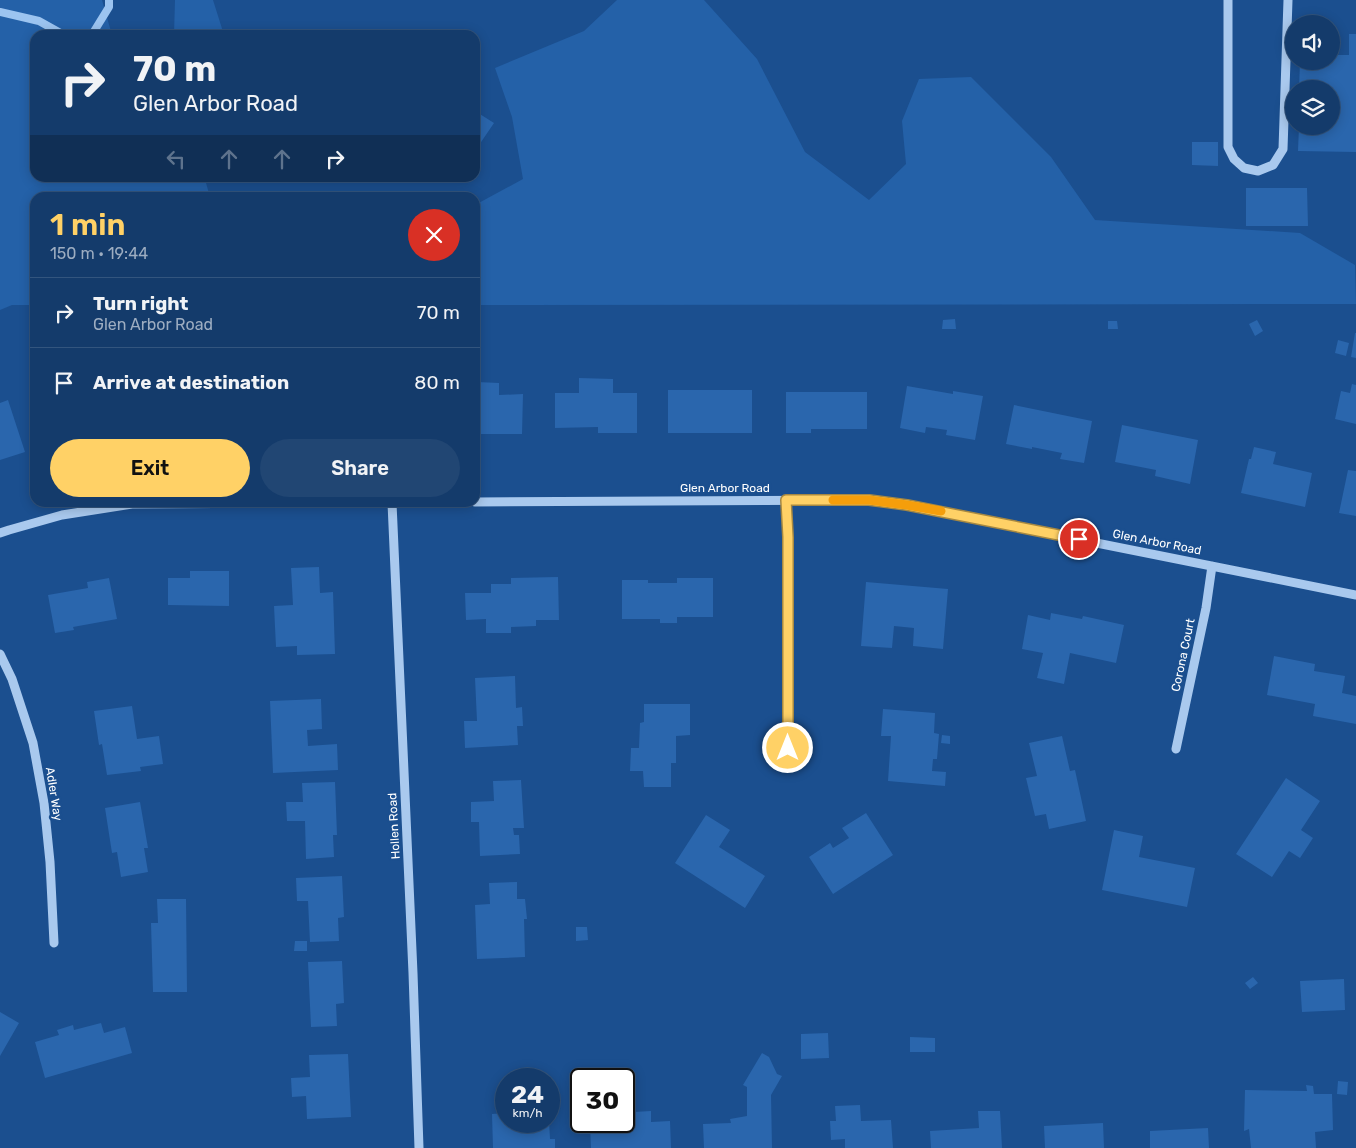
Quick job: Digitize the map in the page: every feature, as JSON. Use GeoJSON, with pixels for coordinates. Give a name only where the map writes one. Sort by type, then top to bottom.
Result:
{"type":"FeatureCollection","features":[{"type":"Feature","properties":{"kind":"street"},"geometry":{"type":"LineString","coordinates":[[1228,0],[1228,147],[1234,159],[1244,168],[1258,171],[1273,165],[1283,149],[1288,0]]}},
{"type":"Feature","properties":{"kind":"street"},"geometry":{"type":"LineString","coordinates":[[786,500],[788,546],[788,748]]}},
{"type":"Feature","properties":{"kind":"street","name":"Glen Arbor Road"},"geometry":{"type":"LineString","coordinates":[[480,502],[869,500],[907,505],[1356,596]]}},
{"type":"Feature","properties":{"kind":"street"},"geometry":{"type":"LineString","coordinates":[[0,534],[62,515],[113,507]]}},
{"type":"Feature","properties":{"kind":"street","name":"Hollen Road"},"geometry":{"type":"LineString","coordinates":[[392,507],[419,1148]]}},
{"type":"Feature","properties":{"kind":"street","name":"Corona Court"},"geometry":{"type":"LineString","coordinates":[[1176,749],[1206,608],[1212,566]]}},
{"type":"Feature","properties":{"kind":"street","name":"Adler Way"},"geometry":{"type":"LineString","coordinates":[[0,654],[12,680],[33,743],[44,803],[50,862],[54,943]]}},
{"type":"Feature","properties":{"kind":"shaded area"},"geometry":{"type":"Polygon","coordinates":[[[0,0],[102,0],[111,30],[30,30],[30,182],[207,182],[209,192],[30,192],[30,305],[12,305],[0,310],[0,0]]]}},
{"type":"Feature","properties":{"kind":"shaded area"},"geometry":{"type":"Polygon","coordinates":[[[175,0],[213,0],[222,30],[174,30],[175,0]]]}},
{"type":"Feature","properties":{"kind":"shaded area"},"geometry":{"type":"Polygon","coordinates":[[[617,0],[704,0],[757,59],[805,152],[869,200],[906,164],[902,121],[919,79],[971,77],[1051,157],[1095,220],[1300,233],[1355,265],[1356,304],[480,305],[480,202],[523,179],[512,117],[495,68],[584,31],[617,0]]]}},
{"type":"Feature","properties":{"kind":"building"},"geometry":{"type":"Polygon","coordinates":[[[1349,34],[1356,34],[1356,152],[1298,151],[1299,135],[1340,135],[1340,80],[1299,80],[1300,70],[1340,70],[1340,55],[1349,55],[1349,34]]]}},
{"type":"Feature","properties":{"kind":"building"},"geometry":{"type":"Polygon","coordinates":[[[480,114],[494,123],[480,144],[480,114]]]}},
{"type":"Feature","properties":{"kind":"building"},"geometry":{"type":"Polygon","coordinates":[[[1192,142],[1218,142],[1218,166],[1192,165],[1192,142]]]}},
{"type":"Feature","properties":{"kind":"building"},"geometry":{"type":"Polygon","coordinates":[[[1246,188],[1307,188],[1308,226],[1246,226],[1246,188]]]}},
{"type":"Feature","properties":{"kind":"building"},"geometry":{"type":"Polygon","coordinates":[[[955,319],[956,329],[942,329],[943,320],[955,319]]]}},
{"type":"Feature","properties":{"kind":"building"},"geometry":{"type":"Polygon","coordinates":[[[1257,320],[1263,331],[1255,336],[1249,324],[1257,320]]]}},
{"type":"Feature","properties":{"kind":"building"},"geometry":{"type":"Polygon","coordinates":[[[1108,321],[1117,321],[1118,329],[1108,329],[1108,321]]]}},
{"type":"Feature","properties":{"kind":"building"},"geometry":{"type":"Polygon","coordinates":[[[1356,333],[1356,358],[1351,357],[1356,333]]]}},
{"type":"Feature","properties":{"kind":"building"},"geometry":{"type":"Polygon","coordinates":[[[1338,340],[1349,343],[1346,356],[1335,353],[1338,340]]]}},
{"type":"Feature","properties":{"kind":"building"},"geometry":{"type":"Polygon","coordinates":[[[579,378],[613,379],[613,393],[637,393],[637,433],[598,433],[598,427],[555,428],[555,393],[579,393],[579,378]]]}},
{"type":"Feature","properties":{"kind":"building"},"geometry":{"type":"Polygon","coordinates":[[[480,382],[499,383],[499,395],[523,394],[522,434],[480,434],[480,382]]]}},
{"type":"Feature","properties":{"kind":"building"},"geometry":{"type":"Polygon","coordinates":[[[1352,384],[1356,385],[1356,424],[1335,419],[1341,391],[1350,393],[1352,384]]]}},
{"type":"Feature","properties":{"kind":"building"},"geometry":{"type":"Polygon","coordinates":[[[907,386],[953,394],[953,391],[983,396],[975,440],[946,435],[947,430],[926,427],[925,433],[900,428],[907,386]]]}},
{"type":"Feature","properties":{"kind":"building"},"geometry":{"type":"Polygon","coordinates":[[[668,390],[752,390],[752,433],[668,433],[668,390]]]}},
{"type":"Feature","properties":{"kind":"building"},"geometry":{"type":"Polygon","coordinates":[[[786,392],[867,392],[867,429],[811,429],[811,433],[786,433],[786,392]]]}},
{"type":"Feature","properties":{"kind":"building"},"geometry":{"type":"Polygon","coordinates":[[[8,400],[25,452],[0,460],[0,403],[8,400]]]}},
{"type":"Feature","properties":{"kind":"building"},"geometry":{"type":"Polygon","coordinates":[[[1014,405],[1092,421],[1084,463],[1060,459],[1062,453],[1006,444],[1014,405]]]}},
{"type":"Feature","properties":{"kind":"building"},"geometry":{"type":"Polygon","coordinates":[[[1122,425],[1198,440],[1190,484],[1155,476],[1156,470],[1115,462],[1122,425]]]}},
{"type":"Feature","properties":{"kind":"building"},"geometry":{"type":"Polygon","coordinates":[[[1254,447],[1276,452],[1273,464],[1312,473],[1305,507],[1241,493],[1249,459],[1251,459],[1254,447]]]}},
{"type":"Feature","properties":{"kind":"building"},"geometry":{"type":"Polygon","coordinates":[[[1348,470],[1356,471],[1356,516],[1339,513],[1348,470]]]}},
{"type":"Feature","properties":{"kind":"building"},"geometry":{"type":"Polygon","coordinates":[[[319,567],[320,593],[333,592],[335,654],[297,655],[297,646],[276,647],[274,606],[293,605],[291,568],[319,567]]]}},
{"type":"Feature","properties":{"kind":"building"},"geometry":{"type":"Polygon","coordinates":[[[190,571],[229,571],[229,606],[168,605],[168,578],[190,578],[190,571]]]}},
{"type":"Feature","properties":{"kind":"building"},"geometry":{"type":"Polygon","coordinates":[[[558,577],[559,620],[536,620],[536,626],[511,627],[511,633],[486,633],[486,619],[466,620],[465,593],[491,593],[491,584],[511,584],[511,578],[558,577]]]}},
{"type":"Feature","properties":{"kind":"building"},"geometry":{"type":"Polygon","coordinates":[[[109,578],[117,619],[73,627],[74,630],[55,633],[48,595],[88,588],[87,582],[109,578]]]}},
{"type":"Feature","properties":{"kind":"building"},"geometry":{"type":"Polygon","coordinates":[[[677,578],[713,578],[713,617],[677,617],[677,623],[660,623],[660,619],[622,619],[622,580],[648,580],[648,583],[677,583],[677,578]]]}},
{"type":"Feature","properties":{"kind":"building"},"geometry":{"type":"Polygon","coordinates":[[[866,582],[948,589],[943,649],[913,646],[914,628],[894,626],[892,648],[861,646],[866,582]]]}},
{"type":"Feature","properties":{"kind":"building"},"geometry":{"type":"Polygon","coordinates":[[[1051,613],[1082,619],[1083,616],[1124,625],[1116,663],[1070,653],[1064,684],[1037,678],[1043,653],[1022,649],[1028,615],[1050,620],[1051,613]]]}},
{"type":"Feature","properties":{"kind":"building"},"geometry":{"type":"Polygon","coordinates":[[[1274,656],[1315,664],[1314,671],[1345,676],[1342,693],[1356,696],[1356,724],[1313,716],[1315,704],[1267,695],[1274,656]]]}},
{"type":"Feature","properties":{"kind":"building"},"geometry":{"type":"Polygon","coordinates":[[[515,676],[516,708],[522,707],[523,726],[517,726],[518,745],[465,748],[464,721],[477,721],[475,678],[515,676]]]}},
{"type":"Feature","properties":{"kind":"building"},"geometry":{"type":"Polygon","coordinates":[[[321,699],[322,729],[307,730],[308,746],[337,744],[338,770],[273,773],[270,701],[321,699]]]}},
{"type":"Feature","properties":{"kind":"building"},"geometry":{"type":"Polygon","coordinates":[[[644,704],[690,704],[690,735],[676,736],[676,763],[671,763],[671,787],[644,787],[643,771],[630,771],[631,748],[639,748],[640,723],[644,722],[644,704]]]}},
{"type":"Feature","properties":{"kind":"building"},"geometry":{"type":"Polygon","coordinates":[[[132,706],[137,739],[159,736],[163,764],[140,767],[141,771],[107,775],[102,744],[99,745],[94,711],[132,706]]]}},
{"type":"Feature","properties":{"kind":"building"},"geometry":{"type":"Polygon","coordinates":[[[883,709],[935,713],[934,733],[939,734],[937,759],[933,759],[932,771],[946,772],[945,786],[888,781],[891,736],[881,736],[883,709]]]}},
{"type":"Feature","properties":{"kind":"building"},"geometry":{"type":"Polygon","coordinates":[[[942,735],[950,736],[950,744],[941,743],[942,735]]]}},
{"type":"Feature","properties":{"kind":"building"},"geometry":{"type":"Polygon","coordinates":[[[1062,736],[1070,771],[1075,770],[1086,821],[1049,829],[1046,814],[1035,816],[1026,778],[1037,776],[1029,743],[1062,736]]]}},
{"type":"Feature","properties":{"kind":"building"},"geometry":{"type":"Polygon","coordinates":[[[1286,778],[1320,801],[1301,830],[1313,838],[1300,858],[1289,851],[1272,877],[1236,854],[1286,778]]]}},
{"type":"Feature","properties":{"kind":"building"},"geometry":{"type":"Polygon","coordinates":[[[521,780],[524,828],[513,828],[514,835],[519,835],[520,854],[480,856],[479,822],[471,822],[471,802],[494,801],[493,781],[521,780]]]}},
{"type":"Feature","properties":{"kind":"building"},"geometry":{"type":"Polygon","coordinates":[[[335,782],[337,835],[333,835],[334,857],[306,859],[305,821],[287,821],[286,802],[303,802],[302,783],[335,782]]]}},
{"type":"Feature","properties":{"kind":"building"},"geometry":{"type":"Polygon","coordinates":[[[140,802],[148,848],[144,848],[148,872],[121,877],[117,852],[112,853],[105,808],[140,802]]]}},
{"type":"Feature","properties":{"kind":"building"},"geometry":{"type":"Polygon","coordinates":[[[866,813],[893,855],[833,894],[809,857],[830,843],[833,848],[849,838],[842,828],[866,813]]]}},
{"type":"Feature","properties":{"kind":"building"},"geometry":{"type":"Polygon","coordinates":[[[706,815],[730,830],[719,847],[765,876],[745,908],[675,863],[706,815]]]}},
{"type":"Feature","properties":{"kind":"building"},"geometry":{"type":"Polygon","coordinates":[[[1114,830],[1143,836],[1139,857],[1195,868],[1187,907],[1102,890],[1114,830]]]}},
{"type":"Feature","properties":{"kind":"building"},"geometry":{"type":"Polygon","coordinates":[[[342,876],[344,917],[338,918],[339,941],[310,942],[308,901],[297,901],[296,878],[342,876]]]}},
{"type":"Feature","properties":{"kind":"building"},"geometry":{"type":"Polygon","coordinates":[[[517,882],[517,899],[525,899],[527,919],[524,919],[525,957],[477,959],[475,905],[490,904],[489,883],[517,882]]]}},
{"type":"Feature","properties":{"kind":"building"},"geometry":{"type":"Polygon","coordinates":[[[157,899],[186,899],[187,992],[153,992],[151,923],[158,923],[157,899]]]}},
{"type":"Feature","properties":{"kind":"building"},"geometry":{"type":"Polygon","coordinates":[[[576,927],[587,927],[588,940],[576,941],[576,927]]]}},
{"type":"Feature","properties":{"kind":"building"},"geometry":{"type":"Polygon","coordinates":[[[295,941],[307,941],[307,951],[294,951],[295,941]]]}},
{"type":"Feature","properties":{"kind":"building"},"geometry":{"type":"Polygon","coordinates":[[[342,961],[344,1003],[336,1004],[337,1026],[311,1027],[308,962],[342,961]]]}},
{"type":"Feature","properties":{"kind":"building"},"geometry":{"type":"Polygon","coordinates":[[[1253,977],[1258,983],[1250,989],[1245,983],[1253,977]]]}},
{"type":"Feature","properties":{"kind":"building"},"geometry":{"type":"Polygon","coordinates":[[[1344,979],[1345,1010],[1302,1012],[1300,981],[1344,979]]]}},
{"type":"Feature","properties":{"kind":"building"},"geometry":{"type":"Polygon","coordinates":[[[0,1012],[19,1023],[0,1056],[0,1012]]]}},
{"type":"Feature","properties":{"kind":"building"},"geometry":{"type":"Polygon","coordinates":[[[101,1023],[104,1033],[125,1027],[132,1053],[45,1078],[35,1042],[59,1035],[57,1030],[73,1025],[74,1030],[101,1023]]]}},
{"type":"Feature","properties":{"kind":"building"},"geometry":{"type":"Polygon","coordinates":[[[828,1033],[829,1058],[801,1059],[801,1034],[828,1033]]]}},
{"type":"Feature","properties":{"kind":"building"},"geometry":{"type":"Polygon","coordinates":[[[910,1037],[935,1038],[935,1052],[910,1052],[910,1037]]]}},
{"type":"Feature","properties":{"kind":"building"},"geometry":{"type":"Polygon","coordinates":[[[762,1053],[769,1057],[777,1074],[782,1076],[771,1095],[772,1148],[704,1148],[703,1124],[731,1123],[730,1119],[747,1116],[747,1087],[743,1085],[762,1053]]]}},
{"type":"Feature","properties":{"kind":"building"},"geometry":{"type":"Polygon","coordinates":[[[348,1054],[351,1117],[307,1119],[306,1096],[292,1097],[291,1078],[310,1077],[309,1055],[348,1054]]]}},
{"type":"Feature","properties":{"kind":"building"},"geometry":{"type":"Polygon","coordinates":[[[1338,1081],[1348,1082],[1347,1095],[1337,1094],[1338,1081]]]}},
{"type":"Feature","properties":{"kind":"building"},"geometry":{"type":"Polygon","coordinates":[[[1306,1085],[1313,1086],[1314,1094],[1332,1094],[1333,1130],[1315,1132],[1316,1148],[1251,1148],[1249,1129],[1244,1131],[1245,1090],[1307,1091],[1306,1085]]]}},
{"type":"Feature","properties":{"kind":"building"},"geometry":{"type":"Polygon","coordinates":[[[860,1105],[861,1121],[891,1120],[893,1148],[845,1148],[845,1139],[831,1140],[830,1121],[836,1121],[835,1106],[860,1105]]]}},
{"type":"Feature","properties":{"kind":"building"},"geometry":{"type":"Polygon","coordinates":[[[651,1111],[651,1122],[670,1121],[671,1148],[591,1148],[590,1133],[635,1133],[635,1112],[651,1111]]]}},
{"type":"Feature","properties":{"kind":"building"},"geometry":{"type":"Polygon","coordinates":[[[978,1111],[1000,1111],[1002,1148],[931,1148],[930,1131],[979,1128],[978,1111]]]}},
{"type":"Feature","properties":{"kind":"building"},"geometry":{"type":"Polygon","coordinates":[[[492,1114],[495,1114],[495,1133],[550,1133],[550,1139],[555,1139],[555,1148],[493,1148],[492,1114]]]}},
{"type":"Feature","properties":{"kind":"building"},"geometry":{"type":"Polygon","coordinates":[[[1103,1123],[1104,1148],[1045,1148],[1044,1126],[1103,1123]]]}},
{"type":"Feature","properties":{"kind":"building"},"geometry":{"type":"Polygon","coordinates":[[[1208,1128],[1209,1148],[1150,1148],[1150,1131],[1208,1128]]]}},
{"type":"Feature","properties":{"kind":"waterway"},"geometry":{"type":"LineString","coordinates":[[95,30],[109,7],[109,0]]}},
{"type":"Feature","properties":{"kind":"waterway"},"geometry":{"type":"LineString","coordinates":[[0,12],[39,21],[55,30]]}},
{"type":"Feature","properties":{"kind":"slow traffic"},"geometry":{"type":"LineString","coordinates":[[833,500],[869,500],[941,511]]}},
{"type":"Feature","properties":{"kind":"route"},"geometry":{"type":"LineString","coordinates":[[788,748],[788,537],[786,500],[869,500],[907,505],[1079,539]]}}]}
